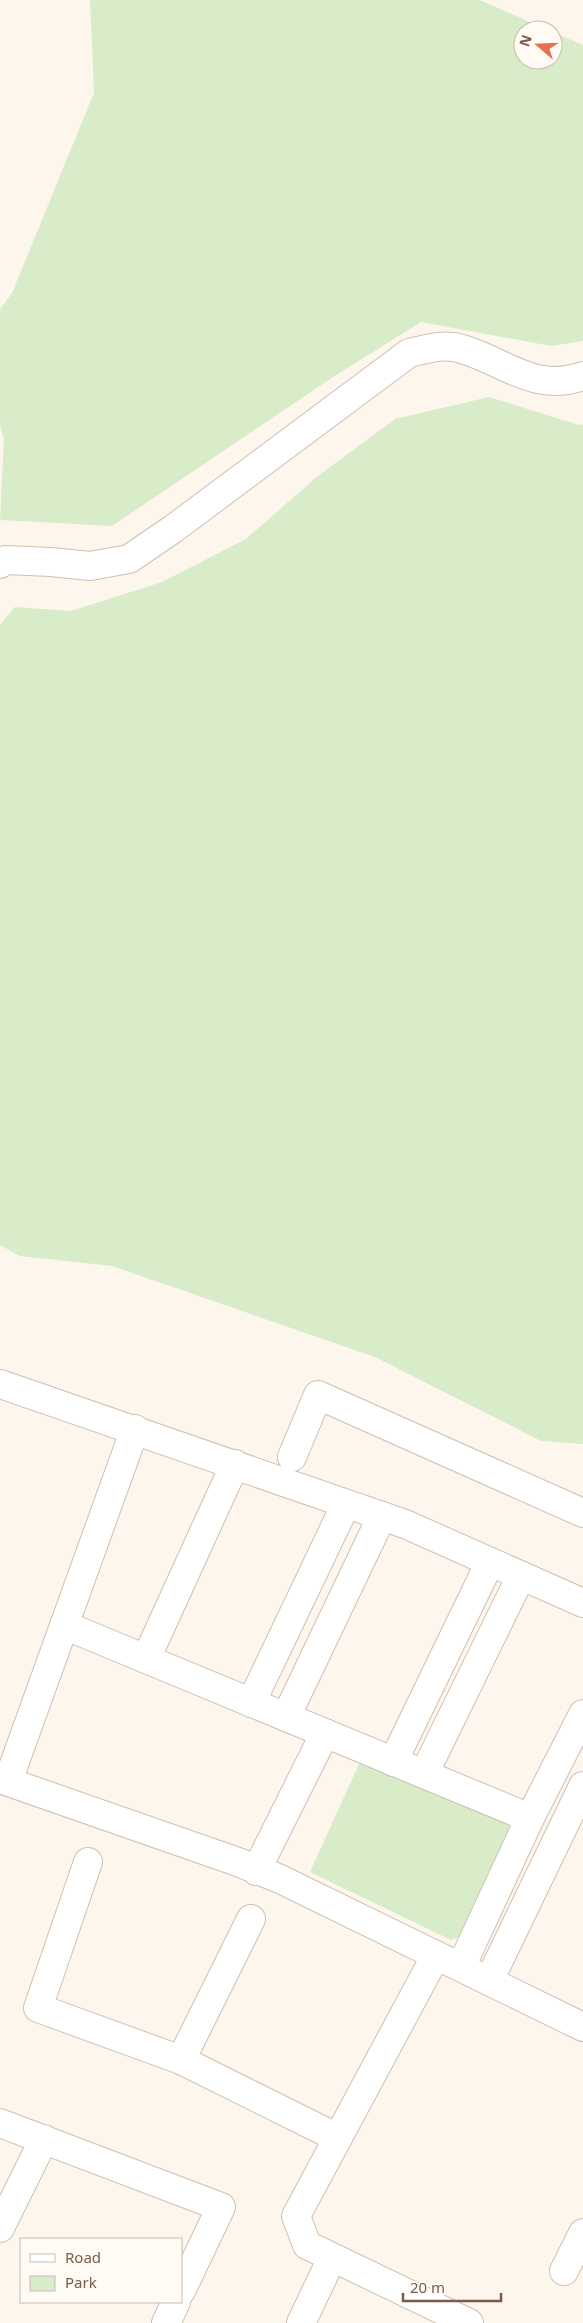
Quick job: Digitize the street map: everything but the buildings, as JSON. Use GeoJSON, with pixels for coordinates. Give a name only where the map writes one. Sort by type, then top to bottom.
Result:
{"type":"FeatureCollection","features":[{"type":"Feature","properties":{"kind":"street"},"geometry":{"type":"LineString","coordinates":[[0,564],[5,560],[90,566],[129,559],[173,529],[409,353],[434,347],[461,348],[540,381],[571,380],[583,376]]}},
{"type":"Feature","properties":{"kind":"street"},"geometry":{"type":"LineString","coordinates":[[0,1384],[406,1524],[583,1603]]}},
{"type":"Feature","properties":{"kind":"street"},"geometry":{"type":"LineString","coordinates":[[292,1458],[318,1394],[583,1513]]}},
{"type":"Feature","properties":{"kind":"street"},"geometry":{"type":"LineString","coordinates":[[135,1429],[64,1625],[4,1780],[238,1862],[256,1871],[280,1879],[583,2027]]}},
{"type":"Feature","properties":{"kind":"street"},"geometry":{"type":"LineString","coordinates":[[146,1659],[235,1464]]}},
{"type":"Feature","properties":{"kind":"street"},"geometry":{"type":"LineString","coordinates":[[251,1703],[346,1504]]}},
{"type":"Feature","properties":{"kind":"street"},"geometry":{"type":"LineString","coordinates":[[286,1717],[382,1516]]}},
{"type":"Feature","properties":{"kind":"street"},"geometry":{"type":"LineString","coordinates":[[393,1762],[490,1562]]}},
{"type":"Feature","properties":{"kind":"street"},"geometry":{"type":"LineString","coordinates":[[424,1774],[521,1576]]}},
{"type":"Feature","properties":{"kind":"street"},"geometry":{"type":"LineString","coordinates":[[64,1625],[530,1818]]}},
{"type":"Feature","properties":{"kind":"street"},"geometry":{"type":"LineString","coordinates":[[461,1968],[530,1818],[583,1714]]}},
{"type":"Feature","properties":{"kind":"street"},"geometry":{"type":"LineString","coordinates":[[256,1871],[325,1733]]}},
{"type":"Feature","properties":{"kind":"street"},"geometry":{"type":"LineString","coordinates":[[489,1981],[583,1786]]}},
{"type":"Feature","properties":{"kind":"street"},"geometry":{"type":"LineString","coordinates":[[88,1862],[38,2008],[181,2060],[338,2138]]}},
{"type":"Feature","properties":{"kind":"street"},"geometry":{"type":"LineString","coordinates":[[181,2060],[251,1919]]}},
{"type":"Feature","properties":{"kind":"street"},"geometry":{"type":"LineString","coordinates":[[436,1955],[296,2216],[307,2245],[469,2323]]}},
{"type":"Feature","properties":{"kind":"street"},"geometry":{"type":"LineString","coordinates":[[0,2123],[221,2207],[182,2289]]}},
{"type":"Feature","properties":{"kind":"street"},"geometry":{"type":"LineString","coordinates":[[0,2228],[44,2139]]}},
{"type":"Feature","properties":{"kind":"street"},"geometry":{"type":"LineString","coordinates":[[564,2271],[583,2233]]}},
{"type":"Feature","properties":{"kind":"street"},"geometry":{"type":"LineString","coordinates":[[301,2323],[332,2258]]}},
{"type":"Feature","properties":{"kind":"street"},"geometry":{"type":"LineString","coordinates":[[166,2323],[176,2303]]}},
{"type":"Feature","properties":{"kind":"green space"},"geometry":{"type":"Polygon","coordinates":[[[90,0],[480,0],[525,20],[513,20],[513,70],[563,70],[563,36],[583,45],[583,341],[551,346],[421,322],[333,377],[112,526],[0,520],[4,439],[0,426],[0,309],[12,293],[94,93],[90,0]]]}},
{"type":"Feature","properties":{"kind":"green space"},"geometry":{"type":"Polygon","coordinates":[[[489,397],[579,425],[583,424],[583,1444],[541,1441],[375,1357],[112,1266],[20,1256],[0,1245],[0,625],[15,607],[71,611],[162,582],[246,539],[318,476],[395,419],[489,397]]]}},
{"type":"Feature","properties":{"kind":"green space"},"geometry":{"type":"Polygon","coordinates":[[[360,1762],[507,1822],[511,1834],[463,1936],[451,1940],[310,1872],[360,1762]]]}}]}
